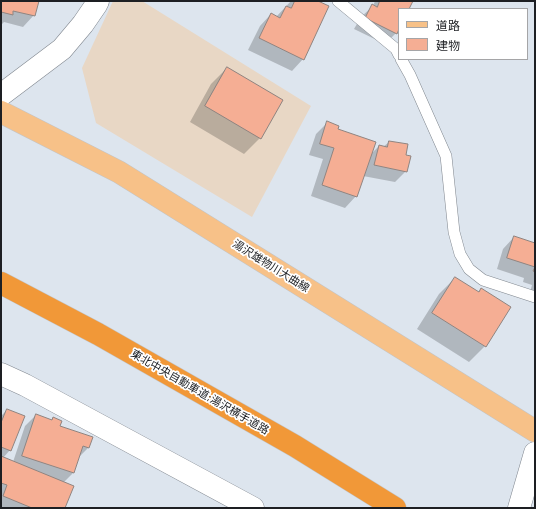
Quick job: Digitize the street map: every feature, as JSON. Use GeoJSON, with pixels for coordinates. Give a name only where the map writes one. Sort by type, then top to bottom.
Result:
{"type":"FeatureCollection","features":[{"type":"Feature","properties":{"kind":"highway","name":"東北中央自動車道;湯沢横手道路"},"geometry":{"type":"LineString","coordinates":[[1,283],[98,334],[274,434],[395,508]]}},
{"type":"Feature","properties":{"kind":"main road","name":"湯沢雄物川大曲線"},"geometry":{"type":"LineString","coordinates":[[1,112],[119,172],[535,431]]}},
{"type":"Feature","properties":{"kind":"street"},"geometry":{"type":"LineString","coordinates":[[1,95],[62,48],[83,24],[98,1]]}},
{"type":"Feature","properties":{"kind":"street"},"geometry":{"type":"LineString","coordinates":[[1,374],[25,385],[253,508]]}},
{"type":"Feature","properties":{"kind":"street"},"geometry":{"type":"LineString","coordinates":[[519,508],[535,453]]}},
{"type":"Feature","properties":{"kind":"lane"},"geometry":{"type":"LineString","coordinates":[[338,1],[396,49],[398,53]]}},
{"type":"Feature","properties":{"kind":"lane"},"geometry":{"type":"LineString","coordinates":[[402,60],[410,75],[446,156],[454,232],[460,254],[470,269],[483,280],[535,297]]}},
{"type":"Feature","properties":{"kind":"shaded area"},"geometry":{"type":"Polygon","coordinates":[[[113,1],[142,1],[311,106],[252,217],[96,123],[82,68],[113,1]]]}},
{"type":"Feature","properties":{"kind":"building"},"geometry":{"type":"Polygon","coordinates":[[[1,1],[39,1],[35,16],[13,11],[13,15],[1,12],[1,1]]]}},
{"type":"Feature","properties":{"kind":"building"},"geometry":{"type":"Polygon","coordinates":[[[295,1],[318,1],[329,6],[304,60],[259,38],[271,13],[280,18],[286,6],[291,8],[295,1]]]}},
{"type":"Feature","properties":{"kind":"building"},"geometry":{"type":"Polygon","coordinates":[[[380,1],[413,1],[410,8],[398,8],[397,34],[365,18],[372,4],[377,7],[380,1]]]}},
{"type":"Feature","properties":{"kind":"building"},"geometry":{"type":"Polygon","coordinates":[[[227,67],[283,100],[261,139],[205,106],[227,67]]]}},
{"type":"Feature","properties":{"kind":"building"},"geometry":{"type":"Polygon","coordinates":[[[327,121],[339,126],[338,129],[376,142],[357,197],[322,185],[334,148],[320,144],[327,121]]]}},
{"type":"Feature","properties":{"kind":"building"},"geometry":{"type":"Polygon","coordinates":[[[389,141],[408,144],[406,155],[411,156],[407,172],[374,165],[379,145],[387,147],[389,141]]]}},
{"type":"Feature","properties":{"kind":"building"},"geometry":{"type":"Polygon","coordinates":[[[514,236],[535,243],[535,267],[507,258],[514,236]]]}},
{"type":"Feature","properties":{"kind":"building"},"geometry":{"type":"Polygon","coordinates":[[[455,277],[479,292],[481,288],[511,307],[486,347],[432,313],[455,277]]]}},
{"type":"Feature","properties":{"kind":"building"},"geometry":{"type":"Polygon","coordinates":[[[7,409],[25,416],[11,451],[1,447],[1,423],[7,409]]]}},
{"type":"Feature","properties":{"kind":"building"},"geometry":{"type":"Polygon","coordinates":[[[36,414],[52,420],[53,417],[62,421],[60,426],[93,437],[89,448],[83,446],[74,473],[22,456],[36,414]]]}},
{"type":"Feature","properties":{"kind":"building"},"geometry":{"type":"Polygon","coordinates":[[[1,456],[74,486],[65,508],[32,508],[3,496],[7,485],[1,483],[1,456]]]}}]}
